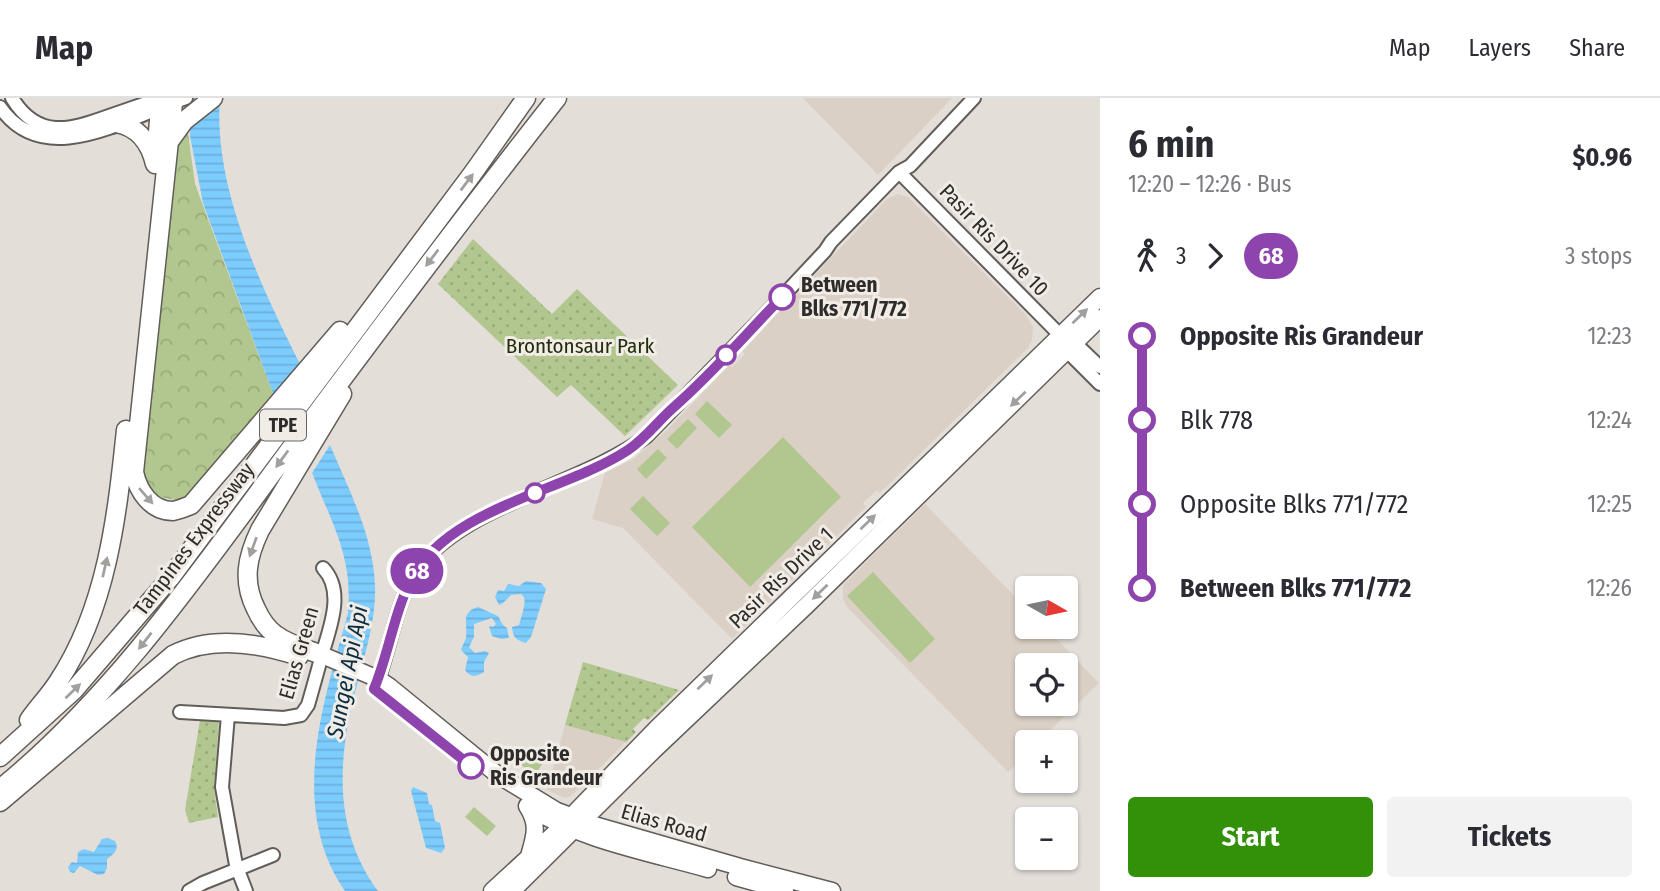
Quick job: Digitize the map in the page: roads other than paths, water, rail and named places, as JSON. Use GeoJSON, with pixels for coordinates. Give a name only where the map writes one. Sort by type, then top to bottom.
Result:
{"type":"FeatureCollection","features":[{"type":"Feature","properties":{"kind":"highway"},"geometry":{"type":"LineString","coordinates":[[169,144],[184,121],[213,98]]}},
{"type":"Feature","properties":{"kind":"highway","name":"Tampines Expressway"},"geometry":{"type":"LineString","coordinates":[[0,757],[74,690],[170,578],[526,98]]}},
{"type":"Feature","properties":{"kind":"highway","name":"Tampines Expressway"},"geometry":{"type":"LineString","coordinates":[[0,789],[86,708],[127,664],[185,592],[367,346],[556,98]]}},
{"type":"Feature","properties":{"kind":"highway"},"geometry":{"type":"LineString","coordinates":[[489,184],[566,98]]}},
{"type":"Feature","properties":{"kind":"highway"},"geometry":{"type":"LineString","coordinates":[[173,100],[134,472],[137,485],[150,504],[173,511],[191,505],[447,208]]}},
{"type":"Feature","properties":{"kind":"highway"},"geometry":{"type":"LineString","coordinates":[[22,736],[26,724],[58,682],[73,655],[98,597],[107,563],[126,435],[155,163],[173,100]]}},
{"type":"Feature","properties":{"kind":"highway"},"geometry":{"type":"LineString","coordinates":[[116,124],[137,131],[151,148],[155,163]]}},
{"type":"Feature","properties":{"kind":"highway"},"geometry":{"type":"LineString","coordinates":[[327,661],[277,636],[264,624],[248,586],[247,567],[250,551],[260,530],[338,404],[367,346]]}},
{"type":"Feature","properties":{"kind":"highway"},"geometry":{"type":"LineString","coordinates":[[0,802],[173,655],[189,646],[234,643],[327,661]]}},
{"type":"Feature","properties":{"kind":"main road","name":"Pasir Ris Drive 1"},"geometry":{"type":"LineString","coordinates":[[512,891],[572,823],[1100,297]]}},
{"type":"Feature","properties":{"kind":"main road","name":"Pasir Ris Drive 1"},"geometry":{"type":"LineString","coordinates":[[492,891],[529,856],[633,771],[1100,318]]}},
{"type":"Feature","properties":{"kind":"main road","name":"Elias Road"},"geometry":{"type":"LineString","coordinates":[[327,661],[371,682],[498,775],[572,823],[612,830],[832,891]]}},
{"type":"Feature","properties":{"kind":"main road","name":"Elias Road"},"geometry":{"type":"LineString","coordinates":[[371,682],[486,779],[527,806],[785,891]]}},
{"type":"Feature","properties":{"kind":"main road"},"geometry":{"type":"LineString","coordinates":[[612,830],[607,818],[609,803],[633,771]]}},
{"type":"Feature","properties":{"kind":"main road"},"geometry":{"type":"LineString","coordinates":[[527,806],[535,818],[536,827],[529,856]]}},
{"type":"Feature","properties":{"kind":"street"},"geometry":{"type":"LineString","coordinates":[[12,98],[20,110],[32,120],[64,130],[173,100]]}},
{"type":"Feature","properties":{"kind":"street"},"geometry":{"type":"LineString","coordinates":[[899,172],[904,160],[963,98]]}},
{"type":"Feature","properties":{"kind":"street"},"geometry":{"type":"LineString","coordinates":[[371,682],[412,579],[423,562],[441,544],[454,533],[485,516],[604,463],[647,436],[781,298],[831,242],[899,172],[910,166],[974,98]]}},
{"type":"Feature","properties":{"kind":"street"},"geometry":{"type":"LineString","coordinates":[[0,107],[11,122],[32,134],[66,139],[116,124],[173,100]]}},
{"type":"Feature","properties":{"kind":"street","name":"Pasir Ris Drive 10"},"geometry":{"type":"LineString","coordinates":[[899,172],[1060,335],[1100,384]]}},
{"type":"Feature","properties":{"kind":"street","name":"Pasir Ris Drive 10"},"geometry":{"type":"LineString","coordinates":[[1071,347],[1100,367]]}},
{"type":"Feature","properties":{"kind":"street","name":"Elias Green"},"geometry":{"type":"LineString","coordinates":[[180,712],[284,718],[301,715],[327,661],[334,594],[330,575],[323,568]]}},
{"type":"Feature","properties":{"kind":"street"},"geometry":{"type":"LineString","coordinates":[[228,715],[222,787],[237,869],[246,891]]}},
{"type":"Feature","properties":{"kind":"street"},"geometry":{"type":"LineString","coordinates":[[190,891],[273,855]]}},
{"type":"Feature","properties":{"kind":"water"},"geometry":{"type":"Polygon","coordinates":[[[192,98],[220,98],[224,167],[232,202],[243,237],[271,305],[302,368],[275,399],[203,203],[190,136],[192,98]]]}},
{"type":"Feature","properties":{"kind":"water","name":"Sungei Api Api"},"geometry":{"type":"Polygon","coordinates":[[[330,445],[359,514],[374,568],[374,611],[346,736],[343,789],[352,841],[363,867],[378,891],[345,891],[327,859],[318,824],[314,789],[321,717],[348,613],[349,593],[344,557],[312,473],[330,445]]]}},
{"type":"Feature","properties":{"kind":"water"},"geometry":{"type":"Polygon","coordinates":[[[526,581],[541,583],[546,589],[531,637],[526,643],[516,638],[512,627],[519,625],[524,597],[521,594],[511,595],[499,605],[495,597],[498,590],[504,591],[508,584],[519,586],[526,581]]]}},
{"type":"Feature","properties":{"kind":"water"},"geometry":{"type":"Polygon","coordinates":[[[478,607],[498,616],[507,628],[509,638],[492,636],[489,626],[496,624],[492,618],[474,624],[474,637],[469,647],[475,653],[489,653],[484,662],[484,672],[474,676],[465,670],[468,657],[461,650],[466,638],[467,615],[478,607]]]}},
{"type":"Feature","properties":{"kind":"water"},"geometry":{"type":"Polygon","coordinates":[[[413,787],[427,793],[435,821],[440,823],[445,848],[441,853],[426,848],[411,791],[413,787]]]}},
{"type":"Feature","properties":{"kind":"water"},"geometry":{"type":"Polygon","coordinates":[[[102,839],[115,841],[117,847],[107,859],[104,874],[98,875],[80,866],[74,873],[70,872],[68,867],[72,862],[77,863],[78,852],[84,849],[94,852],[102,839]]]}},
{"type":"Feature","properties":{"kind":"place","name":"Between Blks 771/772"},"geometry":{"type":"Point","coordinates":[782,297]}},
{"type":"Feature","properties":{"kind":"place","name":"Opposite Ris Grandeur"},"geometry":{"type":"Point","coordinates":[471,766]}},
{"type":"Feature","properties":{"kind":"park label","name":"Brontonsaur Park"},"geometry":{"type":"Point","coordinates":[580,346]}}]}
